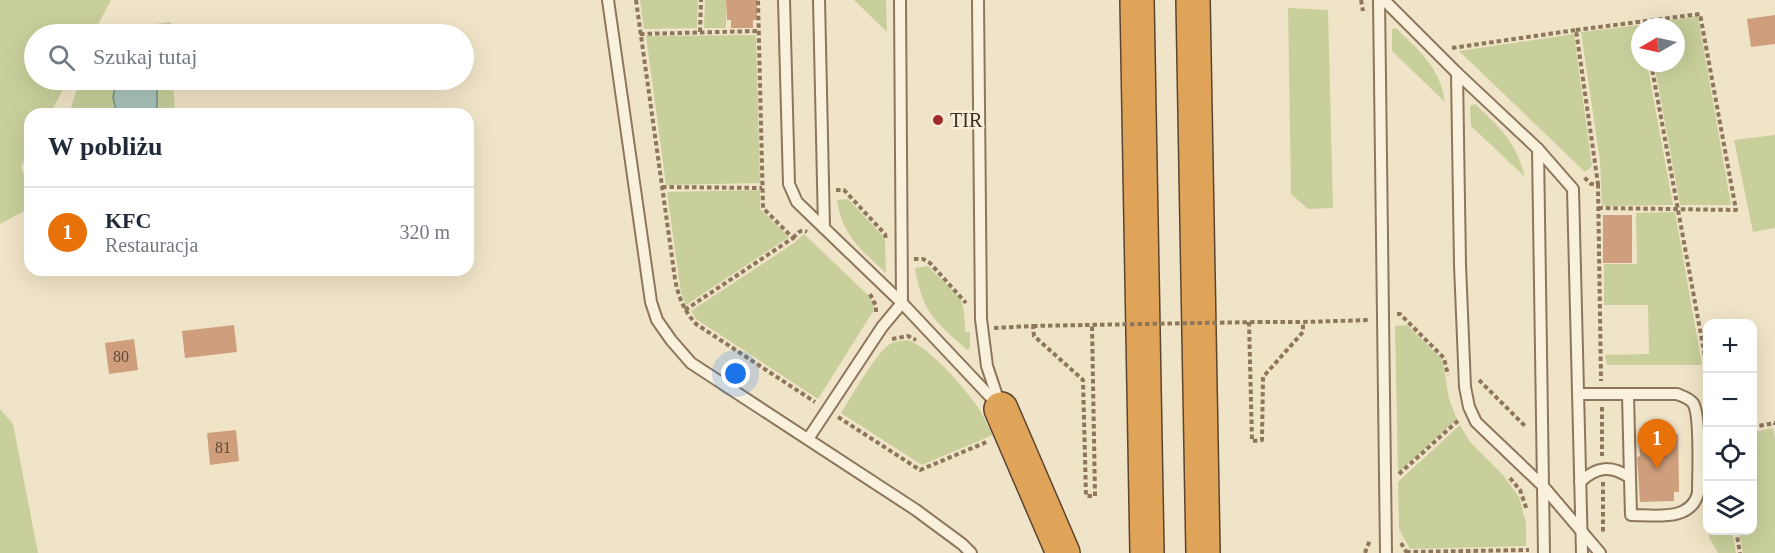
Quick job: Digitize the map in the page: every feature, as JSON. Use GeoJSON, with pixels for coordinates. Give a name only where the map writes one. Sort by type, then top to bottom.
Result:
{"type":"FeatureCollection","features":[{"type":"Feature","properties":{"kind":"highway"},"geometry":{"type":"LineString","coordinates":[[1137,0],[1147,553]]}},
{"type":"Feature","properties":{"kind":"highway"},"geometry":{"type":"LineString","coordinates":[[1192,0],[1203,553]]}},
{"type":"Feature","properties":{"kind":"highway"},"geometry":{"type":"LineString","coordinates":[[999,423],[1063,553]]}},
{"type":"Feature","properties":{"kind":"lane"},"geometry":{"type":"LineString","coordinates":[[609,0],[651,302],[657,321],[692,363],[916,510],[962,544],[970,553]]}},
{"type":"Feature","properties":{"kind":"lane"},"geometry":{"type":"LineString","coordinates":[[784,0],[789,183],[797,202],[902,303],[999,423]]}},
{"type":"Feature","properties":{"kind":"lane"},"geometry":{"type":"LineString","coordinates":[[819,0],[824,228]]}},
{"type":"Feature","properties":{"kind":"lane"},"geometry":{"type":"LineString","coordinates":[[808,439],[882,327],[902,303],[900,0]]}},
{"type":"Feature","properties":{"kind":"lane"},"geometry":{"type":"LineString","coordinates":[[978,0],[981,319],[987,366],[999,423]]}},
{"type":"Feature","properties":{"kind":"lane"},"geometry":{"type":"LineString","coordinates":[[1378,0],[1386,553]]}},
{"type":"Feature","properties":{"kind":"lane"},"geometry":{"type":"LineString","coordinates":[[1384,0],[1457,73],[1538,148],[1573,189],[1582,553]]}},
{"type":"Feature","properties":{"kind":"lane"},"geometry":{"type":"LineString","coordinates":[[1457,73],[1460,266],[1469,407],[1476,422],[1543,486],[1581,531],[1602,548]]}},
{"type":"Feature","properties":{"kind":"lane"},"geometry":{"type":"LineString","coordinates":[[1538,148],[1544,553]]}},
{"type":"Feature","properties":{"kind":"lane"},"geometry":{"type":"LineString","coordinates":[[1579,394],[1602,394],[1628,394],[1677,394],[1693,404],[1697,424],[1698,493],[1696,501],[1680,514],[1631,515],[1628,394]]}},
{"type":"Feature","properties":{"kind":"lane"},"geometry":{"type":"LineString","coordinates":[[1580,482],[1591,473],[1602,469],[1616,470],[1630,478]]}},
{"type":"Feature","properties":{"kind":"path"},"geometry":{"type":"LineString","coordinates":[[636,0],[675,279],[685,310],[696,324],[819,404]]}},
{"type":"Feature","properties":{"kind":"path"},"geometry":{"type":"LineString","coordinates":[[700,32],[701,0]]}},
{"type":"Feature","properties":{"kind":"path"},"geometry":{"type":"LineString","coordinates":[[758,0],[763,208],[793,238]]}},
{"type":"Feature","properties":{"kind":"path"},"geometry":{"type":"LineString","coordinates":[[1598,208],[1736,210],[1700,14],[1668,18]]}},
{"type":"Feature","properties":{"kind":"path"},"geometry":{"type":"LineString","coordinates":[[1458,56],[1449,48],[1631,23]]}},
{"type":"Feature","properties":{"kind":"path"},"geometry":{"type":"LineString","coordinates":[[1576,30],[1598,184],[1602,548]]}},
{"type":"Feature","properties":{"kind":"path"},"geometry":{"type":"LineString","coordinates":[[640,34],[759,31]]}},
{"type":"Feature","properties":{"kind":"path"},"geometry":{"type":"LineString","coordinates":[[1653,72],[1703,350]]}},
{"type":"Feature","properties":{"kind":"path"},"geometry":{"type":"LineString","coordinates":[[1583,176],[1591,184],[1598,184]]}},
{"type":"Feature","properties":{"kind":"path"},"geometry":{"type":"LineString","coordinates":[[662,187],[762,188]]}},
{"type":"Feature","properties":{"kind":"path"},"geometry":{"type":"LineString","coordinates":[[823,190],[844,190],[885,234],[888,258],[923,259],[930,263],[966,302],[968,319],[994,318],[994,328],[1371,320],[1371,332],[1392,332],[1392,314],[1400,314],[1444,358],[1449,378]]}},
{"type":"Feature","properties":{"kind":"path"},"geometry":{"type":"LineString","coordinates":[[685,310],[793,238],[798,232],[806,231],[813,239]]}},
{"type":"Feature","properties":{"kind":"path"},"geometry":{"type":"LineString","coordinates":[[869,293],[876,306],[875,315]]}},
{"type":"Feature","properties":{"kind":"path"},"geometry":{"type":"LineString","coordinates":[[1249,322],[1252,441],[1262,440],[1263,377],[1303,332],[1303,322]]}},
{"type":"Feature","properties":{"kind":"path"},"geometry":{"type":"LineString","coordinates":[[1033,326],[1034,336],[1083,380],[1086,496],[1095,496],[1092,325]]}},
{"type":"Feature","properties":{"kind":"path"},"geometry":{"type":"LineString","coordinates":[[888,340],[908,336],[920,342]]}},
{"type":"Feature","properties":{"kind":"path"},"geometry":{"type":"LineString","coordinates":[[835,415],[920,470],[999,423]]}},
{"type":"Feature","properties":{"kind":"path"},"geometry":{"type":"LineString","coordinates":[[1394,468],[1394,479],[1460,419]]}},
{"type":"Feature","properties":{"kind":"path"},"geometry":{"type":"LineString","coordinates":[[1757,426],[1774,423],[1775,425]]}},
{"type":"Feature","properties":{"kind":"path"},"geometry":{"type":"LineString","coordinates":[[1737,535],[1740,553]]}},
{"type":"Feature","properties":{"kind":"path"},"geometry":{"type":"LineString","coordinates":[[1399,538],[1407,553],[1529,550]]}},
{"type":"Feature","properties":{"kind":"green space"},"geometry":{"type":"Polygon","coordinates":[[[0,0],[111,0],[98,24],[24,24],[24,90],[63,90],[53,108],[24,108],[24,161],[21,166],[24,176],[24,211],[0,224],[0,0]]]}},
{"type":"Feature","properties":{"kind":"green space"},"geometry":{"type":"Polygon","coordinates":[[[640,0],[698,0],[697,28],[644,29],[640,0]]]}},
{"type":"Feature","properties":{"kind":"green space"},"geometry":{"type":"Polygon","coordinates":[[[705,0],[726,0],[726,28],[704,28],[705,0]]]}},
{"type":"Feature","properties":{"kind":"green space"},"geometry":{"type":"Polygon","coordinates":[[[854,0],[886,0],[887,32],[854,0]]]}},
{"type":"Feature","properties":{"kind":"green space"},"geometry":{"type":"Polygon","coordinates":[[[1288,8],[1328,10],[1333,208],[1308,209],[1291,194],[1288,8]]]}},
{"type":"Feature","properties":{"kind":"green space"},"geometry":{"type":"Polygon","coordinates":[[[1698,16],[1731,205],[1680,205],[1656,72],[1685,72],[1685,18],[1698,16]]]}},
{"type":"Feature","properties":{"kind":"green space"},"geometry":{"type":"Polygon","coordinates":[[[1631,26],[1631,72],[1649,72],[1673,205],[1602,206],[1600,161],[1581,32],[1631,26]]]}},
{"type":"Feature","properties":{"kind":"green space"},"geometry":{"type":"Polygon","coordinates":[[[1396,28],[1434,70],[1439,79],[1445,102],[1392,51],[1392,29],[1396,28]]]}},
{"type":"Feature","properties":{"kind":"green space"},"geometry":{"type":"Polygon","coordinates":[[[1574,34],[1592,166],[1585,172],[1459,51],[1574,34]]]}},
{"type":"Feature","properties":{"kind":"green space"},"geometry":{"type":"Polygon","coordinates":[[[756,35],[760,183],[666,185],[646,36],[756,35]]]}},
{"type":"Feature","properties":{"kind":"green space"},"geometry":{"type":"Polygon","coordinates":[[[77,90],[174,90],[175,108],[71,108],[77,90]]]}},
{"type":"Feature","properties":{"kind":"green space"},"geometry":{"type":"Polygon","coordinates":[[[1475,104],[1512,144],[1525,177],[1471,126],[1470,106],[1475,104]]]}},
{"type":"Feature","properties":{"kind":"green space"},"geometry":{"type":"Polygon","coordinates":[[[1775,135],[1775,228],[1753,232],[1734,140],[1775,135]]]}},
{"type":"Feature","properties":{"kind":"green space"},"geometry":{"type":"Polygon","coordinates":[[[760,190],[760,209],[789,237],[686,305],[681,293],[667,192],[760,190]]]}},
{"type":"Feature","properties":{"kind":"green space"},"geometry":{"type":"Polygon","coordinates":[[[848,199],[883,236],[886,273],[854,241],[843,223],[837,200],[848,199]]]}},
{"type":"Feature","properties":{"kind":"green space"},"geometry":{"type":"Polygon","coordinates":[[[1675,212],[1702,365],[1607,365],[1605,355],[1649,354],[1648,305],[1604,305],[1604,264],[1637,264],[1636,213],[1675,212]]]}},
{"type":"Feature","properties":{"kind":"green space"},"geometry":{"type":"Polygon","coordinates":[[[804,234],[869,296],[874,310],[818,399],[696,319],[691,311],[794,243],[804,234]]]}},
{"type":"Feature","properties":{"kind":"green space"},"geometry":{"type":"Polygon","coordinates":[[[928,266],[960,298],[964,310],[965,332],[970,332],[970,348],[967,350],[938,323],[926,306],[915,268],[928,266]]]}},
{"type":"Feature","properties":{"kind":"green space"},"geometry":{"type":"Polygon","coordinates":[[[1407,325],[1443,362],[1449,399],[1457,419],[1398,473],[1395,326],[1407,325]]]}},
{"type":"Feature","properties":{"kind":"green space"},"geometry":{"type":"Polygon","coordinates":[[[908,340],[936,359],[964,389],[977,406],[993,435],[922,465],[841,413],[884,349],[892,343],[908,340]]]}},
{"type":"Feature","properties":{"kind":"green space"},"geometry":{"type":"Polygon","coordinates":[[[0,409],[13,424],[38,553],[0,553],[0,409]]]}},
{"type":"Feature","properties":{"kind":"green space"},"geometry":{"type":"Polygon","coordinates":[[[1460,425],[1470,442],[1503,475],[1519,497],[1526,523],[1526,546],[1410,549],[1399,529],[1398,482],[1460,425]]]}},
{"type":"Feature","properties":{"kind":"green space"},"geometry":{"type":"Polygon","coordinates":[[[1773,428],[1775,438],[1775,553],[1743,553],[1740,535],[1757,535],[1757,431],[1773,428]]]}},
{"type":"Feature","properties":{"kind":"green space"},"geometry":{"type":"Polygon","coordinates":[[[1709,535],[1733,535],[1736,553],[1718,553],[1709,535]]]}},
{"type":"Feature","properties":{"kind":"water"},"geometry":{"type":"Polygon","coordinates":[[[114,90],[157,90],[157,108],[116,108],[113,98],[114,90]]]}},
{"type":"Feature","properties":{"kind":"building"},"geometry":{"type":"Polygon","coordinates":[[[726,0],[757,0],[757,20],[753,20],[753,28],[731,28],[731,20],[727,20],[726,0]]]}},
{"type":"Feature","properties":{"kind":"building"},"geometry":{"type":"Polygon","coordinates":[[[1775,15],[1775,44],[1751,47],[1747,19],[1775,15]]]}},
{"type":"Feature","properties":{"kind":"building"},"geometry":{"type":"Polygon","coordinates":[[[1603,215],[1632,215],[1632,263],[1603,263],[1603,215]]]}},
{"type":"Feature","properties":{"kind":"building"},"geometry":{"type":"Polygon","coordinates":[[[234,325],[237,352],[185,358],[182,331],[234,325]]]}},
{"type":"Feature","properties":{"kind":"building"},"geometry":{"type":"Polygon","coordinates":[[[134,339],[138,370],[109,374],[105,343],[134,339]]]}},
{"type":"Feature","properties":{"kind":"building"},"geometry":{"type":"Polygon","coordinates":[[[236,430],[239,461],[210,465],[207,433],[236,430]]]}},
{"type":"Feature","properties":{"kind":"building"},"geometry":{"type":"Polygon","coordinates":[[[1678,434],[1679,492],[1674,492],[1674,501],[1640,502],[1637,457],[1640,456],[1639,435],[1678,434]]]}},
{"type":"Feature","properties":{"kind":"place","name":"TIR"},"geometry":{"type":"Point","coordinates":[938,120]}},
{"type":"Feature","properties":{"kind":"place","name":"KFC"},"geometry":{"type":"Point","coordinates":[1657,469]}}]}
